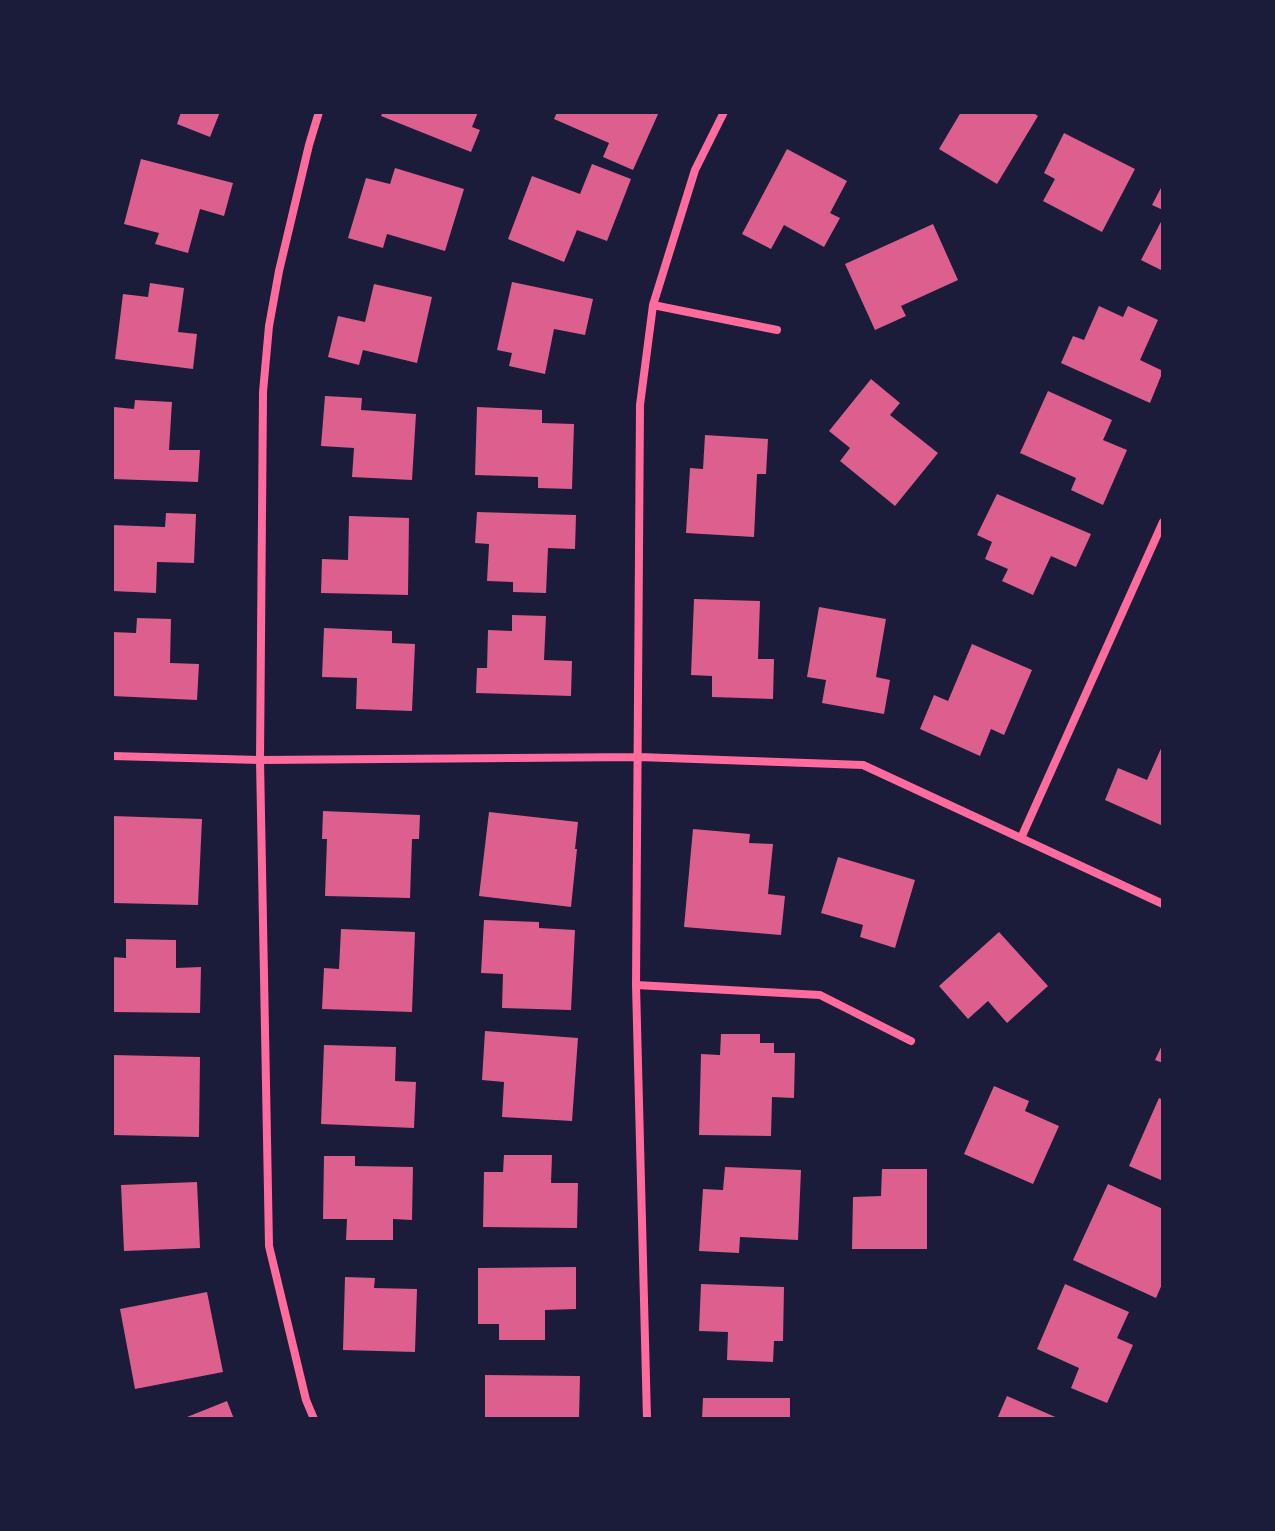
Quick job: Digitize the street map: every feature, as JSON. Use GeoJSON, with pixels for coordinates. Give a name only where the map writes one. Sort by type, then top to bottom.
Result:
{"type":"FeatureCollection","features":[{"type":"Feature","properties":{"kind":"street"},"geometry":{"type":"LineString","coordinates":[[314,1419],[306,1400],[269,1246],[260,760],[263,392],[269,326],[279,271],[319,112]]}},
{"type":"Feature","properties":{"kind":"street"},"geometry":{"type":"LineString","coordinates":[[647,1419],[636,985],[640,405],[653,305],[695,170],[724,112]]}},
{"type":"Feature","properties":{"kind":"street"},"geometry":{"type":"LineString","coordinates":[[653,305],[777,330]]}},
{"type":"Feature","properties":{"kind":"street"},"geometry":{"type":"LineString","coordinates":[[1021,838],[1163,522]]}},
{"type":"Feature","properties":{"kind":"street"},"geometry":{"type":"LineString","coordinates":[[112,756],[260,760],[639,757],[863,765],[1163,904]]}},
{"type":"Feature","properties":{"kind":"street"},"geometry":{"type":"LineString","coordinates":[[636,985],[820,995],[911,1041]]}},
{"type":"Feature","properties":{"kind":"building"},"geometry":{"type":"Polygon","coordinates":[[[181,112],[220,112],[210,137],[177,124],[181,112]]]}},
{"type":"Feature","properties":{"kind":"building"},"geometry":{"type":"Polygon","coordinates":[[[383,112],[478,112],[472,127],[480,130],[471,152],[381,116],[383,112]]]}},
{"type":"Feature","properties":{"kind":"building"},"geometry":{"type":"Polygon","coordinates":[[[557,112],[659,112],[633,170],[603,157],[609,143],[554,119],[557,112]]]}},
{"type":"Feature","properties":{"kind":"building"},"geometry":{"type":"Polygon","coordinates":[[[961,112],[1032,112],[1038,116],[997,184],[939,149],[961,112]]]}},
{"type":"Feature","properties":{"kind":"building"},"geometry":{"type":"Polygon","coordinates":[[[1064,133],[1135,169],[1102,232],[1043,201],[1055,179],[1044,173],[1064,133]]]}},
{"type":"Feature","properties":{"kind":"building"},"geometry":{"type":"Polygon","coordinates":[[[787,149],[847,181],[830,213],[840,218],[824,247],[784,225],[771,249],[742,234],[787,149]]]}},
{"type":"Feature","properties":{"kind":"building"},"geometry":{"type":"Polygon","coordinates":[[[141,159],[233,183],[224,216],[200,209],[188,253],[155,244],[159,233],[124,224],[141,159]]]}},
{"type":"Feature","properties":{"kind":"building"},"geometry":{"type":"Polygon","coordinates":[[[592,164],[631,179],[607,241],[577,230],[564,262],[508,239],[532,176],[580,194],[592,164]]]}},
{"type":"Feature","properties":{"kind":"building"},"geometry":{"type":"Polygon","coordinates":[[[395,168],[464,189],[445,251],[387,234],[383,248],[348,238],[366,178],[390,184],[395,168]]]}},
{"type":"Feature","properties":{"kind":"building"},"geometry":{"type":"Polygon","coordinates":[[[1163,184],[1163,210],[1152,205],[1163,184]]]}},
{"type":"Feature","properties":{"kind":"building"},"geometry":{"type":"Polygon","coordinates":[[[1163,218],[1163,271],[1141,260],[1163,218]]]}},
{"type":"Feature","properties":{"kind":"building"},"geometry":{"type":"Polygon","coordinates":[[[933,224],[958,280],[901,306],[906,316],[875,330],[845,264],[933,224]]]}},
{"type":"Feature","properties":{"kind":"building"},"geometry":{"type":"Polygon","coordinates":[[[512,282],[593,299],[585,335],[554,329],[545,374],[509,366],[512,353],[497,350],[512,282]]]}},
{"type":"Feature","properties":{"kind":"building"},"geometry":{"type":"Polygon","coordinates":[[[150,283],[184,288],[178,332],[197,334],[193,369],[115,359],[123,294],[148,297],[150,283]]]}},
{"type":"Feature","properties":{"kind":"building"},"geometry":{"type":"Polygon","coordinates":[[[374,284],[432,297],[417,363],[363,350],[359,365],[328,357],[338,316],[365,322],[374,284]]]}},
{"type":"Feature","properties":{"kind":"building"},"geometry":{"type":"Polygon","coordinates":[[[1099,306],[1123,317],[1128,306],[1158,320],[1140,360],[1163,371],[1150,403],[1061,363],[1073,336],[1084,340],[1099,306]]]}},
{"type":"Feature","properties":{"kind":"building"},"geometry":{"type":"Polygon","coordinates":[[[871,379],[900,403],[890,415],[938,453],[895,506],[840,461],[850,448],[829,431],[871,379]]]}},
{"type":"Feature","properties":{"kind":"building"},"geometry":{"type":"Polygon","coordinates":[[[1048,391],[1112,420],[1103,440],[1127,450],[1103,505],[1071,490],[1076,478],[1020,453],[1048,391]]]}},
{"type":"Feature","properties":{"kind":"building"},"geometry":{"type":"Polygon","coordinates":[[[325,396],[362,398],[361,410],[416,414],[412,480],[352,477],[354,448],[321,446],[325,396]]]}},
{"type":"Feature","properties":{"kind":"building"},"geometry":{"type":"Polygon","coordinates":[[[135,400],[172,402],[169,450],[200,450],[198,482],[112,479],[114,407],[134,409],[135,400]]]}},
{"type":"Feature","properties":{"kind":"building"},"geometry":{"type":"Polygon","coordinates":[[[477,407],[542,410],[542,423],[574,424],[572,489],[538,488],[538,477],[475,475],[477,407]]]}},
{"type":"Feature","properties":{"kind":"building"},"geometry":{"type":"Polygon","coordinates":[[[705,435],[768,439],[766,474],[757,474],[754,537],[686,533],[690,468],[703,469],[705,435]]]}},
{"type":"Feature","properties":{"kind":"building"},"geometry":{"type":"Polygon","coordinates":[[[997,494],[1091,534],[1076,567],[1051,556],[1033,595],[1002,581],[1008,569],[985,559],[992,542],[977,535],[997,494]]]}},
{"type":"Feature","properties":{"kind":"building"},"geometry":{"type":"Polygon","coordinates":[[[477,512],[576,515],[575,549],[548,548],[546,593],[513,592],[513,582],[487,581],[489,544],[475,543],[477,512]]]}},
{"type":"Feature","properties":{"kind":"building"},"geometry":{"type":"Polygon","coordinates":[[[166,513],[196,514],[194,563],[157,562],[156,593],[112,591],[112,525],[165,527],[166,513]]]}},
{"type":"Feature","properties":{"kind":"building"},"geometry":{"type":"Polygon","coordinates":[[[349,516],[409,518],[408,595],[321,593],[322,559],[348,560],[349,516]]]}},
{"type":"Feature","properties":{"kind":"building"},"geometry":{"type":"Polygon","coordinates":[[[694,599],[760,601],[758,659],[774,659],[773,699],[712,697],[712,676],[691,675],[694,599]]]}},
{"type":"Feature","properties":{"kind":"building"},"geometry":{"type":"Polygon","coordinates":[[[819,607],[886,619],[876,677],[890,680],[884,714],[822,703],[826,680],[807,677],[819,607]]]}},
{"type":"Feature","properties":{"kind":"building"},"geometry":{"type":"Polygon","coordinates":[[[512,615],[546,616],[544,660],[572,661],[571,696],[476,693],[477,668],[487,668],[488,630],[512,631],[512,615]]]}},
{"type":"Feature","properties":{"kind":"building"},"geometry":{"type":"Polygon","coordinates":[[[137,618],[171,619],[170,663],[199,664],[197,700],[112,696],[112,632],[136,633],[137,618]]]}},
{"type":"Feature","properties":{"kind":"building"},"geometry":{"type":"Polygon","coordinates":[[[324,628],[392,631],[392,643],[415,644],[412,711],[356,709],[357,678],[322,677],[324,628]]]}},
{"type":"Feature","properties":{"kind":"building"},"geometry":{"type":"Polygon","coordinates":[[[972,644],[1032,670],[1004,735],[991,729],[980,756],[920,729],[934,695],[948,701],[972,644]]]}},
{"type":"Feature","properties":{"kind":"building"},"geometry":{"type":"Polygon","coordinates":[[[1163,744],[1163,826],[1105,800],[1118,768],[1147,780],[1163,744]]]}},
{"type":"Feature","properties":{"kind":"building"},"geometry":{"type":"Polygon","coordinates":[[[323,811],[420,815],[419,839],[412,839],[410,898],[325,896],[327,839],[322,839],[323,811]]]}},
{"type":"Feature","properties":{"kind":"building"},"geometry":{"type":"Polygon","coordinates":[[[489,812],[578,822],[571,907],[479,896],[489,812]]]}},
{"type":"Feature","properties":{"kind":"building"},"geometry":{"type":"Polygon","coordinates":[[[112,816],[202,819],[198,905],[112,903],[112,816]]]}},
{"type":"Feature","properties":{"kind":"building"},"geometry":{"type":"Polygon","coordinates":[[[693,829],[750,834],[749,843],[773,844],[768,894],[785,896],[781,935],[684,927],[693,829]]]}},
{"type":"Feature","properties":{"kind":"building"},"geometry":{"type":"Polygon","coordinates":[[[838,857],[915,880],[895,948],[860,937],[863,925],[821,913],[838,857]]]}},
{"type":"Feature","properties":{"kind":"building"},"geometry":{"type":"Polygon","coordinates":[[[484,920],[539,922],[539,928],[575,930],[571,1010],[502,1008],[503,974],[481,973],[484,920]]]}},
{"type":"Feature","properties":{"kind":"building"},"geometry":{"type":"Polygon","coordinates":[[[341,929],[415,932],[412,1012],[322,1009],[324,968],[339,969],[341,929]]]}},
{"type":"Feature","properties":{"kind":"building"},"geometry":{"type":"Polygon","coordinates":[[[999,932],[1048,986],[1007,1023],[988,1001],[968,1019],[939,986],[999,932]]]}},
{"type":"Feature","properties":{"kind":"building"},"geometry":{"type":"Polygon","coordinates":[[[126,939],[176,940],[176,968],[201,967],[200,1013],[112,1012],[112,957],[126,958],[126,939]]]}},
{"type":"Feature","properties":{"kind":"building"},"geometry":{"type":"Polygon","coordinates":[[[485,1031],[578,1038],[572,1121],[502,1117],[504,1082],[482,1080],[485,1031]]]}},
{"type":"Feature","properties":{"kind":"building"},"geometry":{"type":"Polygon","coordinates":[[[721,1034],[760,1034],[760,1043],[774,1043],[774,1053],[795,1053],[794,1098],[772,1097],[771,1136],[699,1135],[701,1054],[720,1055],[721,1034]]]}},
{"type":"Feature","properties":{"kind":"building"},"geometry":{"type":"Polygon","coordinates":[[[1163,1043],[1163,1063],[1155,1060],[1163,1043]]]}},
{"type":"Feature","properties":{"kind":"building"},"geometry":{"type":"Polygon","coordinates":[[[324,1045],[396,1047],[395,1081],[416,1082],[414,1128],[321,1124],[324,1045]]]}},
{"type":"Feature","properties":{"kind":"building"},"geometry":{"type":"Polygon","coordinates":[[[112,1055],[200,1057],[199,1137],[112,1135],[112,1055]]]}},
{"type":"Feature","properties":{"kind":"building"},"geometry":{"type":"Polygon","coordinates":[[[994,1086],[1029,1101],[1025,1111],[1059,1126],[1033,1184],[964,1154],[994,1086]]]}},
{"type":"Feature","properties":{"kind":"building"},"geometry":{"type":"Polygon","coordinates":[[[1159,1098],[1163,1100],[1163,1181],[1129,1166],[1159,1098]]]}},
{"type":"Feature","properties":{"kind":"building"},"geometry":{"type":"Polygon","coordinates":[[[504,1155],[552,1155],[551,1183],[578,1183],[577,1228],[483,1227],[484,1172],[503,1172],[504,1155]]]}},
{"type":"Feature","properties":{"kind":"building"},"geometry":{"type":"Polygon","coordinates":[[[324,1156],[355,1156],[355,1166],[413,1167],[412,1220],[393,1219],[393,1240],[346,1240],[347,1219],[323,1219],[324,1156]]]}},
{"type":"Feature","properties":{"kind":"building"},"geometry":{"type":"Polygon","coordinates":[[[725,1167],[801,1170],[798,1240],[740,1237],[739,1253],[699,1251],[703,1189],[723,1190],[725,1167]]]}},
{"type":"Feature","properties":{"kind":"building"},"geometry":{"type":"Polygon","coordinates":[[[882,1169],[927,1169],[927,1249],[852,1249],[853,1197],[881,1196],[882,1169]]]}},
{"type":"Feature","properties":{"kind":"building"},"geometry":{"type":"Polygon","coordinates":[[[197,1182],[200,1248],[124,1251],[121,1185],[197,1182]]]}},
{"type":"Feature","properties":{"kind":"building"},"geometry":{"type":"Polygon","coordinates":[[[1108,1184],[1163,1209],[1163,1282],[1156,1298],[1073,1260],[1108,1184]]]}},
{"type":"Feature","properties":{"kind":"building"},"geometry":{"type":"Polygon","coordinates":[[[576,1267],[576,1309],[545,1310],[545,1340],[499,1340],[499,1324],[478,1324],[478,1268],[576,1267]]]}},
{"type":"Feature","properties":{"kind":"building"},"geometry":{"type":"Polygon","coordinates":[[[345,1277],[375,1278],[374,1288],[417,1289],[415,1352],[343,1350],[345,1277]]]}},
{"type":"Feature","properties":{"kind":"building"},"geometry":{"type":"Polygon","coordinates":[[[701,1284],[784,1287],[783,1341],[774,1341],[773,1362],[727,1360],[728,1332],[699,1331],[701,1284]]]}},
{"type":"Feature","properties":{"kind":"building"},"geometry":{"type":"Polygon","coordinates":[[[1065,1284],[1129,1312],[1117,1338],[1133,1345],[1107,1403],[1071,1388],[1079,1368],[1037,1349],[1065,1284]]]}},
{"type":"Feature","properties":{"kind":"building"},"geometry":{"type":"Polygon","coordinates":[[[207,1292],[223,1372],[135,1389],[120,1309],[207,1292]]]}},
{"type":"Feature","properties":{"kind":"building"},"geometry":{"type":"Polygon","coordinates":[[[485,1375],[580,1376],[579,1419],[485,1419],[485,1375]]]}},
{"type":"Feature","properties":{"kind":"building"},"geometry":{"type":"Polygon","coordinates":[[[1007,1396],[1060,1419],[997,1419],[1007,1396]]]}},
{"type":"Feature","properties":{"kind":"building"},"geometry":{"type":"Polygon","coordinates":[[[703,1398],[790,1398],[790,1419],[702,1419],[703,1398]]]}},
{"type":"Feature","properties":{"kind":"building"},"geometry":{"type":"Polygon","coordinates":[[[227,1401],[234,1419],[182,1419],[227,1401]]]}}]}
